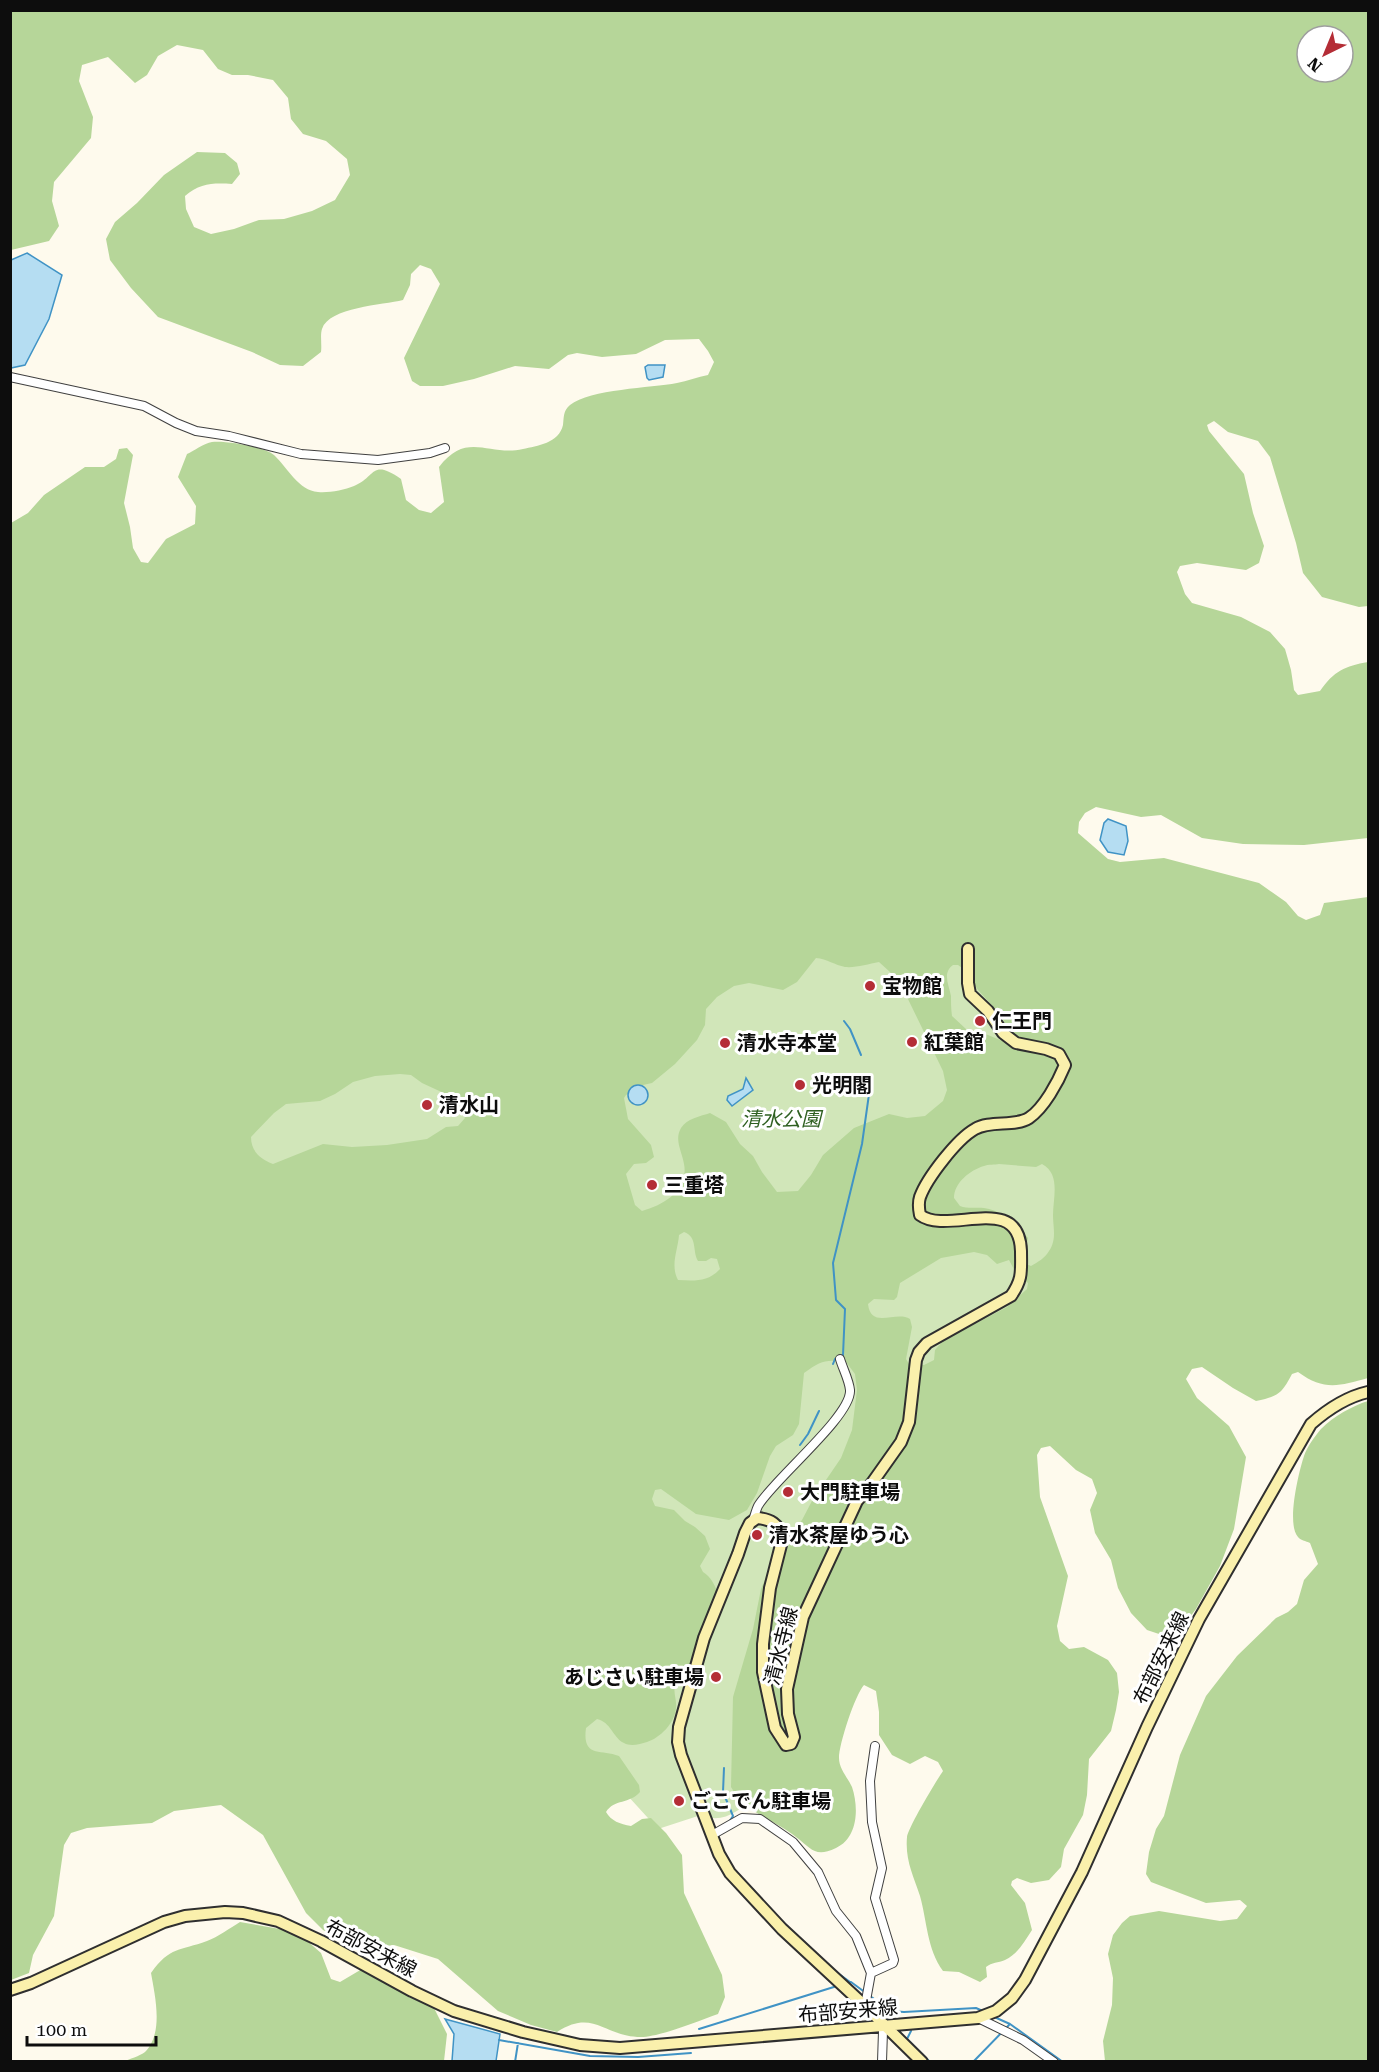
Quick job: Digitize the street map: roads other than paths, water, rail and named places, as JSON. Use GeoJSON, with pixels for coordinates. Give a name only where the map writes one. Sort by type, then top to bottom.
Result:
{"type":"FeatureCollection","features":[{"type":"Feature","properties":{"kind":"main road","name":"清水寺線"},"geometry":{"type":"LineString","coordinates":[[753,1520],[757,1518],[770,1520],[776,1524],[783,1537],[770,1588],[764,1644],[764,1672],[775,1728],[786,1745],[790,1744],[794,1737],[788,1714],[787,1689],[803,1617],[857,1501],[901,1442],[909,1422],[910,1402],[919,1352],[927,1343],[1011,1296],[1019,1284],[1020,1241],[1018,1233],[1005,1221],[993,1218],[932,1221],[920,1215],[919,1210],[920,1198],[929,1182],[961,1140],[974,1129],[986,1125],[1031,1117],[1058,1082],[1065,1065],[1059,1054],[1016,1043],[1003,1033],[988,1011],[974,999],[968,987],[968,949]]}},
{"type":"Feature","properties":{"kind":"main road","name":"布部安来線"},"geometry":{"type":"LineString","coordinates":[[10,1990],[31,1983],[164,1922],[185,1916],[225,1912],[261,1916],[286,1924],[412,1991],[475,2019],[580,2045],[620,2048],[978,2018],[996,2011],[1012,1998],[1025,1980],[1082,1872],[1147,1726],[1200,1619],[1311,1424],[1328,1410],[1356,1395],[1368,1392]]}},
{"type":"Feature","properties":{"kind":"main road"},"geometry":{"type":"LineString","coordinates":[[753,1520],[745,1533],[704,1638],[679,1727],[678,1742],[681,1755],[719,1854],[730,1873],[782,1929],[922,2061]]}},
{"type":"Feature","properties":{"kind":"street"},"geometry":{"type":"LineString","coordinates":[[10,377],[144,406],[186,429],[229,436],[301,454],[378,460],[430,453],[445,448]]}},
{"type":"Feature","properties":{"kind":"street"},"geometry":{"type":"LineString","coordinates":[[753,1520],[757,1507],[768,1493],[832,1424],[848,1402],[850,1391],[840,1359]]}},
{"type":"Feature","properties":{"kind":"street"},"geometry":{"type":"LineString","coordinates":[[871,1973],[891,1965],[894,1960],[876,1898],[882,1868],[872,1822],[870,1781],[875,1746]]}},
{"type":"Feature","properties":{"kind":"street"},"geometry":{"type":"LineString","coordinates":[[712,1835],[742,1818],[760,1819],[794,1842],[818,1872],[836,1911],[856,1936],[871,1973],[865,2006]]}},
{"type":"Feature","properties":{"kind":"street"},"geometry":{"type":"LineString","coordinates":[[978,2018],[1023,2040],[1054,2061]]}},
{"type":"Feature","properties":{"kind":"street"},"geometry":{"type":"LineString","coordinates":[[882,2061],[885,2026]]}},
{"type":"Feature","properties":{"kind":"water"},"geometry":{"type":"Polygon","coordinates":[[[27,253],[62,275],[49,319],[25,365],[11,368],[11,260],[27,253]]]}},
{"type":"Feature","properties":{"kind":"water"},"geometry":{"type":"Polygon","coordinates":[[[665,365],[663,377],[649,380],[645,367],[665,365]]]}},
{"type":"Feature","properties":{"kind":"water"},"geometry":{"type":"Polygon","coordinates":[[[1108,819],[1126,826],[1128,841],[1124,855],[1108,852],[1100,840],[1104,823],[1108,819]]]}},
{"type":"Feature","properties":{"kind":"water"},"geometry":{"type":"Polygon","coordinates":[[[746,1078],[753,1090],[732,1106],[727,1100],[728,1096],[743,1089],[746,1078]]]}},
{"type":"Feature","properties":{"kind":"water"},"geometry":{"type":"Polygon","coordinates":[[[638,1085],[645,1088],[648,1095],[645,1102],[638,1105],[631,1102],[628,1095],[631,1088],[638,1085]]]}},
{"type":"Feature","properties":{"kind":"water"},"geometry":{"type":"Polygon","coordinates":[[[445,2019],[500,2034],[496,2061],[452,2061],[454,2034],[445,2019]]]}},
{"type":"Feature","properties":{"kind":"waterway"},"geometry":{"type":"LineString","coordinates":[[844,1021],[861,1055]]}},
{"type":"Feature","properties":{"kind":"waterway"},"geometry":{"type":"LineString","coordinates":[[833,1364],[835,1359],[843,1355],[845,1309],[836,1300],[833,1263],[862,1144],[870,1087]]}},
{"type":"Feature","properties":{"kind":"waterway"},"geometry":{"type":"LineString","coordinates":[[800,1445],[819,1411]]}},
{"type":"Feature","properties":{"kind":"waterway"},"geometry":{"type":"LineString","coordinates":[[724,1768],[723,1792],[733,1816],[729,1822]]}},
{"type":"Feature","properties":{"kind":"waterway"},"geometry":{"type":"LineString","coordinates":[[835,1971],[850,1982]]}},
{"type":"Feature","properties":{"kind":"waterway"},"geometry":{"type":"LineString","coordinates":[[845,1984],[851,1982],[866,1993]]}},
{"type":"Feature","properties":{"kind":"waterway"},"geometry":{"type":"LineString","coordinates":[[699,2029],[837,1986]]}},
{"type":"Feature","properties":{"kind":"waterway"},"geometry":{"type":"LineString","coordinates":[[870,1996],[891,2011],[976,2008],[985,2012]]}},
{"type":"Feature","properties":{"kind":"waterway"},"geometry":{"type":"LineString","coordinates":[[992,2016],[1010,2024],[1063,2062]]}},
{"type":"Feature","properties":{"kind":"waterway"},"geometry":{"type":"LineString","coordinates":[[973,2062],[1009,2025]]}},
{"type":"Feature","properties":{"kind":"waterway"},"geometry":{"type":"LineString","coordinates":[[911,2031],[907,2039],[930,2062]]}},
{"type":"Feature","properties":{"kind":"waterway"},"geometry":{"type":"LineString","coordinates":[[499,2040],[590,2056],[638,2057],[691,2053]]}},
{"type":"Feature","properties":{"kind":"waterway"},"geometry":{"type":"LineString","coordinates":[[515,2062],[518,2043]]}},
{"type":"Feature","properties":{"kind":"place","name":"宝物館"},"geometry":{"type":"Point","coordinates":[870,986]}},
{"type":"Feature","properties":{"kind":"place","name":"仁王門"},"geometry":{"type":"Point","coordinates":[980,1021]}},
{"type":"Feature","properties":{"kind":"place","name":"紅葉館"},"geometry":{"type":"Point","coordinates":[912,1042]}},
{"type":"Feature","properties":{"kind":"place","name":"清水寺本堂"},"geometry":{"type":"Point","coordinates":[725,1043]}},
{"type":"Feature","properties":{"kind":"place","name":"光明閣"},"geometry":{"type":"Point","coordinates":[800,1085]}},
{"type":"Feature","properties":{"kind":"place","name":"清水山"},"geometry":{"type":"Point","coordinates":[427,1105]}},
{"type":"Feature","properties":{"kind":"place","name":"三重塔"},"geometry":{"type":"Point","coordinates":[652,1185]}},
{"type":"Feature","properties":{"kind":"place","name":"大門駐車場"},"geometry":{"type":"Point","coordinates":[788,1492]}},
{"type":"Feature","properties":{"kind":"place","name":"清水茶屋ゆう心"},"geometry":{"type":"Point","coordinates":[757,1535]}},
{"type":"Feature","properties":{"kind":"place","name":"あじさい駐車場"},"geometry":{"type":"Point","coordinates":[716,1677]}},
{"type":"Feature","properties":{"kind":"place","name":"ごこでん駐車場"},"geometry":{"type":"Point","coordinates":[679,1801]}},
{"type":"Feature","properties":{"kind":"park label","name":"清水公園"},"geometry":{"type":"Point","coordinates":[781,1119]}}]}
